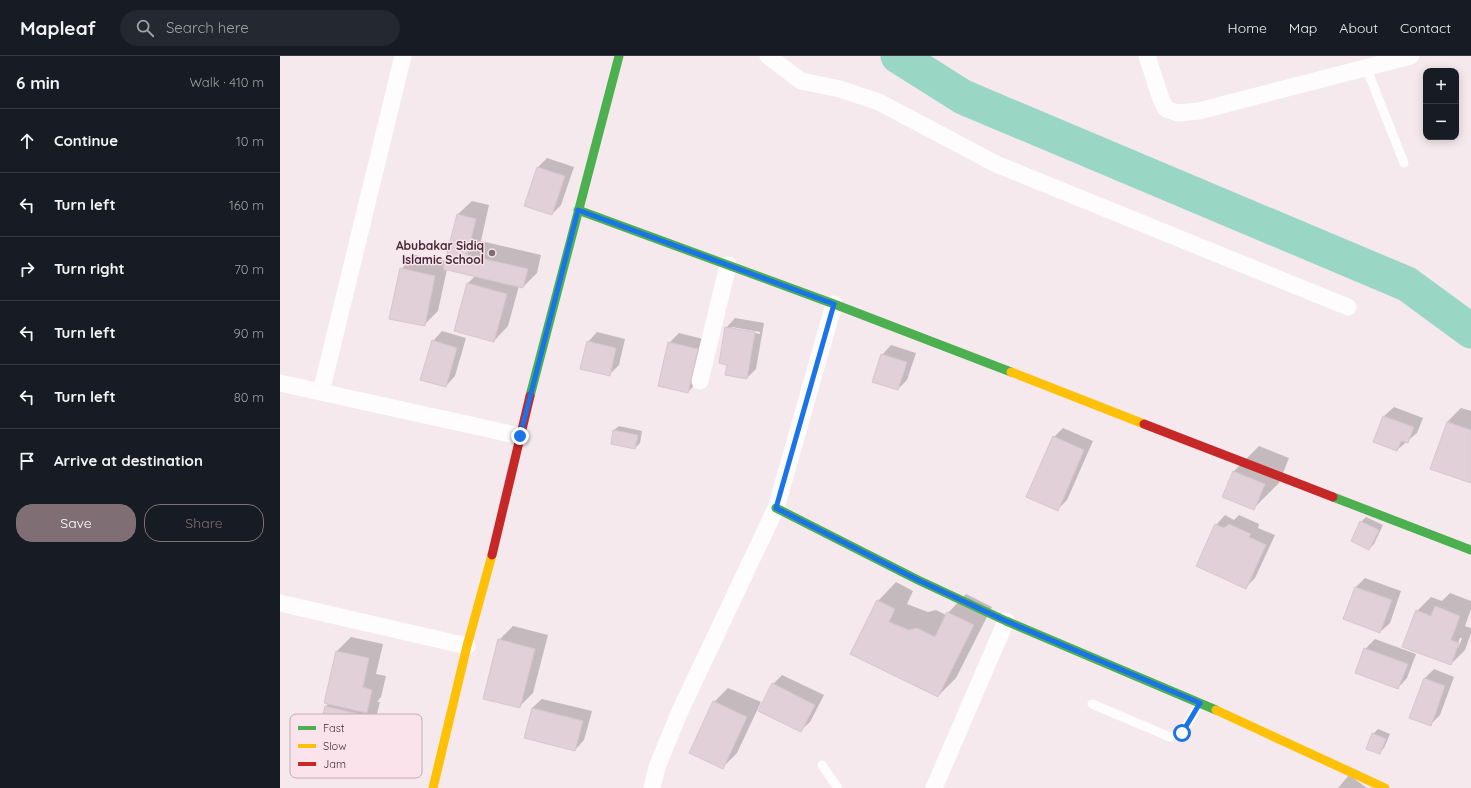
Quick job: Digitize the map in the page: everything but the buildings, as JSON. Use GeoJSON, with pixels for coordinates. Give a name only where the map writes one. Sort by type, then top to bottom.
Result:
{"type":"FeatureCollection","features":[{"type":"Feature","properties":{"kind":"street"},"geometry":{"type":"LineString","coordinates":[[321,392],[403,56]]}},
{"type":"Feature","properties":{"kind":"street"},"geometry":{"type":"LineString","coordinates":[[433,788],[467,646],[500,528],[520,436],[619,56]]}},
{"type":"Feature","properties":{"kind":"street"},"geometry":{"type":"LineString","coordinates":[[768,56],[789,74],[801,81],[840,89],[879,102],[996,164],[1348,307]]}},
{"type":"Feature","properties":{"kind":"street"},"geometry":{"type":"LineString","coordinates":[[1147,56],[1161,99],[1166,109],[1178,113],[1199,111],[1410,56]]}},
{"type":"Feature","properties":{"kind":"street"},"geometry":{"type":"LineString","coordinates":[[578,210],[834,304],[1471,550]]}},
{"type":"Feature","properties":{"kind":"street"},"geometry":{"type":"LineString","coordinates":[[700,381],[728,265]]}},
{"type":"Feature","properties":{"kind":"street"},"geometry":{"type":"LineString","coordinates":[[652,788],[657,767],[680,711],[776,508],[834,304]]}},
{"type":"Feature","properties":{"kind":"street"},"geometry":{"type":"LineString","coordinates":[[280,383],[520,436]]}},
{"type":"Feature","properties":{"kind":"street"},"geometry":{"type":"LineString","coordinates":[[776,508],[918,580],[1006,621],[1200,703],[1385,788]]}},
{"type":"Feature","properties":{"kind":"street"},"geometry":{"type":"LineString","coordinates":[[280,603],[467,646]]}},
{"type":"Feature","properties":{"kind":"street"},"geometry":{"type":"LineString","coordinates":[[934,788],[1006,621]]}},
{"type":"Feature","properties":{"kind":"lane"},"geometry":{"type":"LineString","coordinates":[[1366,68],[1404,163]]}},
{"type":"Feature","properties":{"kind":"lane"},"geometry":{"type":"LineString","coordinates":[[1092,704],[1170,737],[1182,733],[1200,703]]}},
{"type":"Feature","properties":{"kind":"lane"},"geometry":{"type":"LineString","coordinates":[[822,765],[838,788]]}},
{"type":"Feature","properties":{"kind":"waterway"},"geometry":{"type":"LineString","coordinates":[[898,56],[963,97],[1407,284],[1471,331]]}},
{"type":"Feature","properties":{"kind":"traffic: fast"},"geometry":{"type":"LineString","coordinates":[[530,396],[619,56]]}},
{"type":"Feature","properties":{"kind":"traffic: fast"},"geometry":{"type":"LineString","coordinates":[[578,210],[834,304],[1011,372]]}},
{"type":"Feature","properties":{"kind":"traffic: fast"},"geometry":{"type":"LineString","coordinates":[[1333,497],[1471,550]]}},
{"type":"Feature","properties":{"kind":"traffic: fast"},"geometry":{"type":"LineString","coordinates":[[776,508],[918,580],[1006,621],[1216,710]]}},
{"type":"Feature","properties":{"kind":"traffic: slow"},"geometry":{"type":"LineString","coordinates":[[1011,372],[1144,424]]}},
{"type":"Feature","properties":{"kind":"traffic: slow"},"geometry":{"type":"LineString","coordinates":[[433,788],[467,646],[492,555]]}},
{"type":"Feature","properties":{"kind":"traffic: slow"},"geometry":{"type":"LineString","coordinates":[[1216,710],[1385,788]]}},
{"type":"Feature","properties":{"kind":"traffic: jam"},"geometry":{"type":"LineString","coordinates":[[492,555],[530,396]]}},
{"type":"Feature","properties":{"kind":"traffic: jam"},"geometry":{"type":"LineString","coordinates":[[1144,424],[1333,497]]}},
{"type":"Feature","properties":{"kind":"place","name":"Abubakar Sidiq Islamic School"},"geometry":{"type":"Point","coordinates":[492,253]}},
{"type":"Feature","properties":{"kind":"route"},"geometry":{"type":"LineString","coordinates":[[520,436],[578,210],[834,304],[776,508],[918,580],[1006,621],[1200,703],[1182,733]]}}]}
